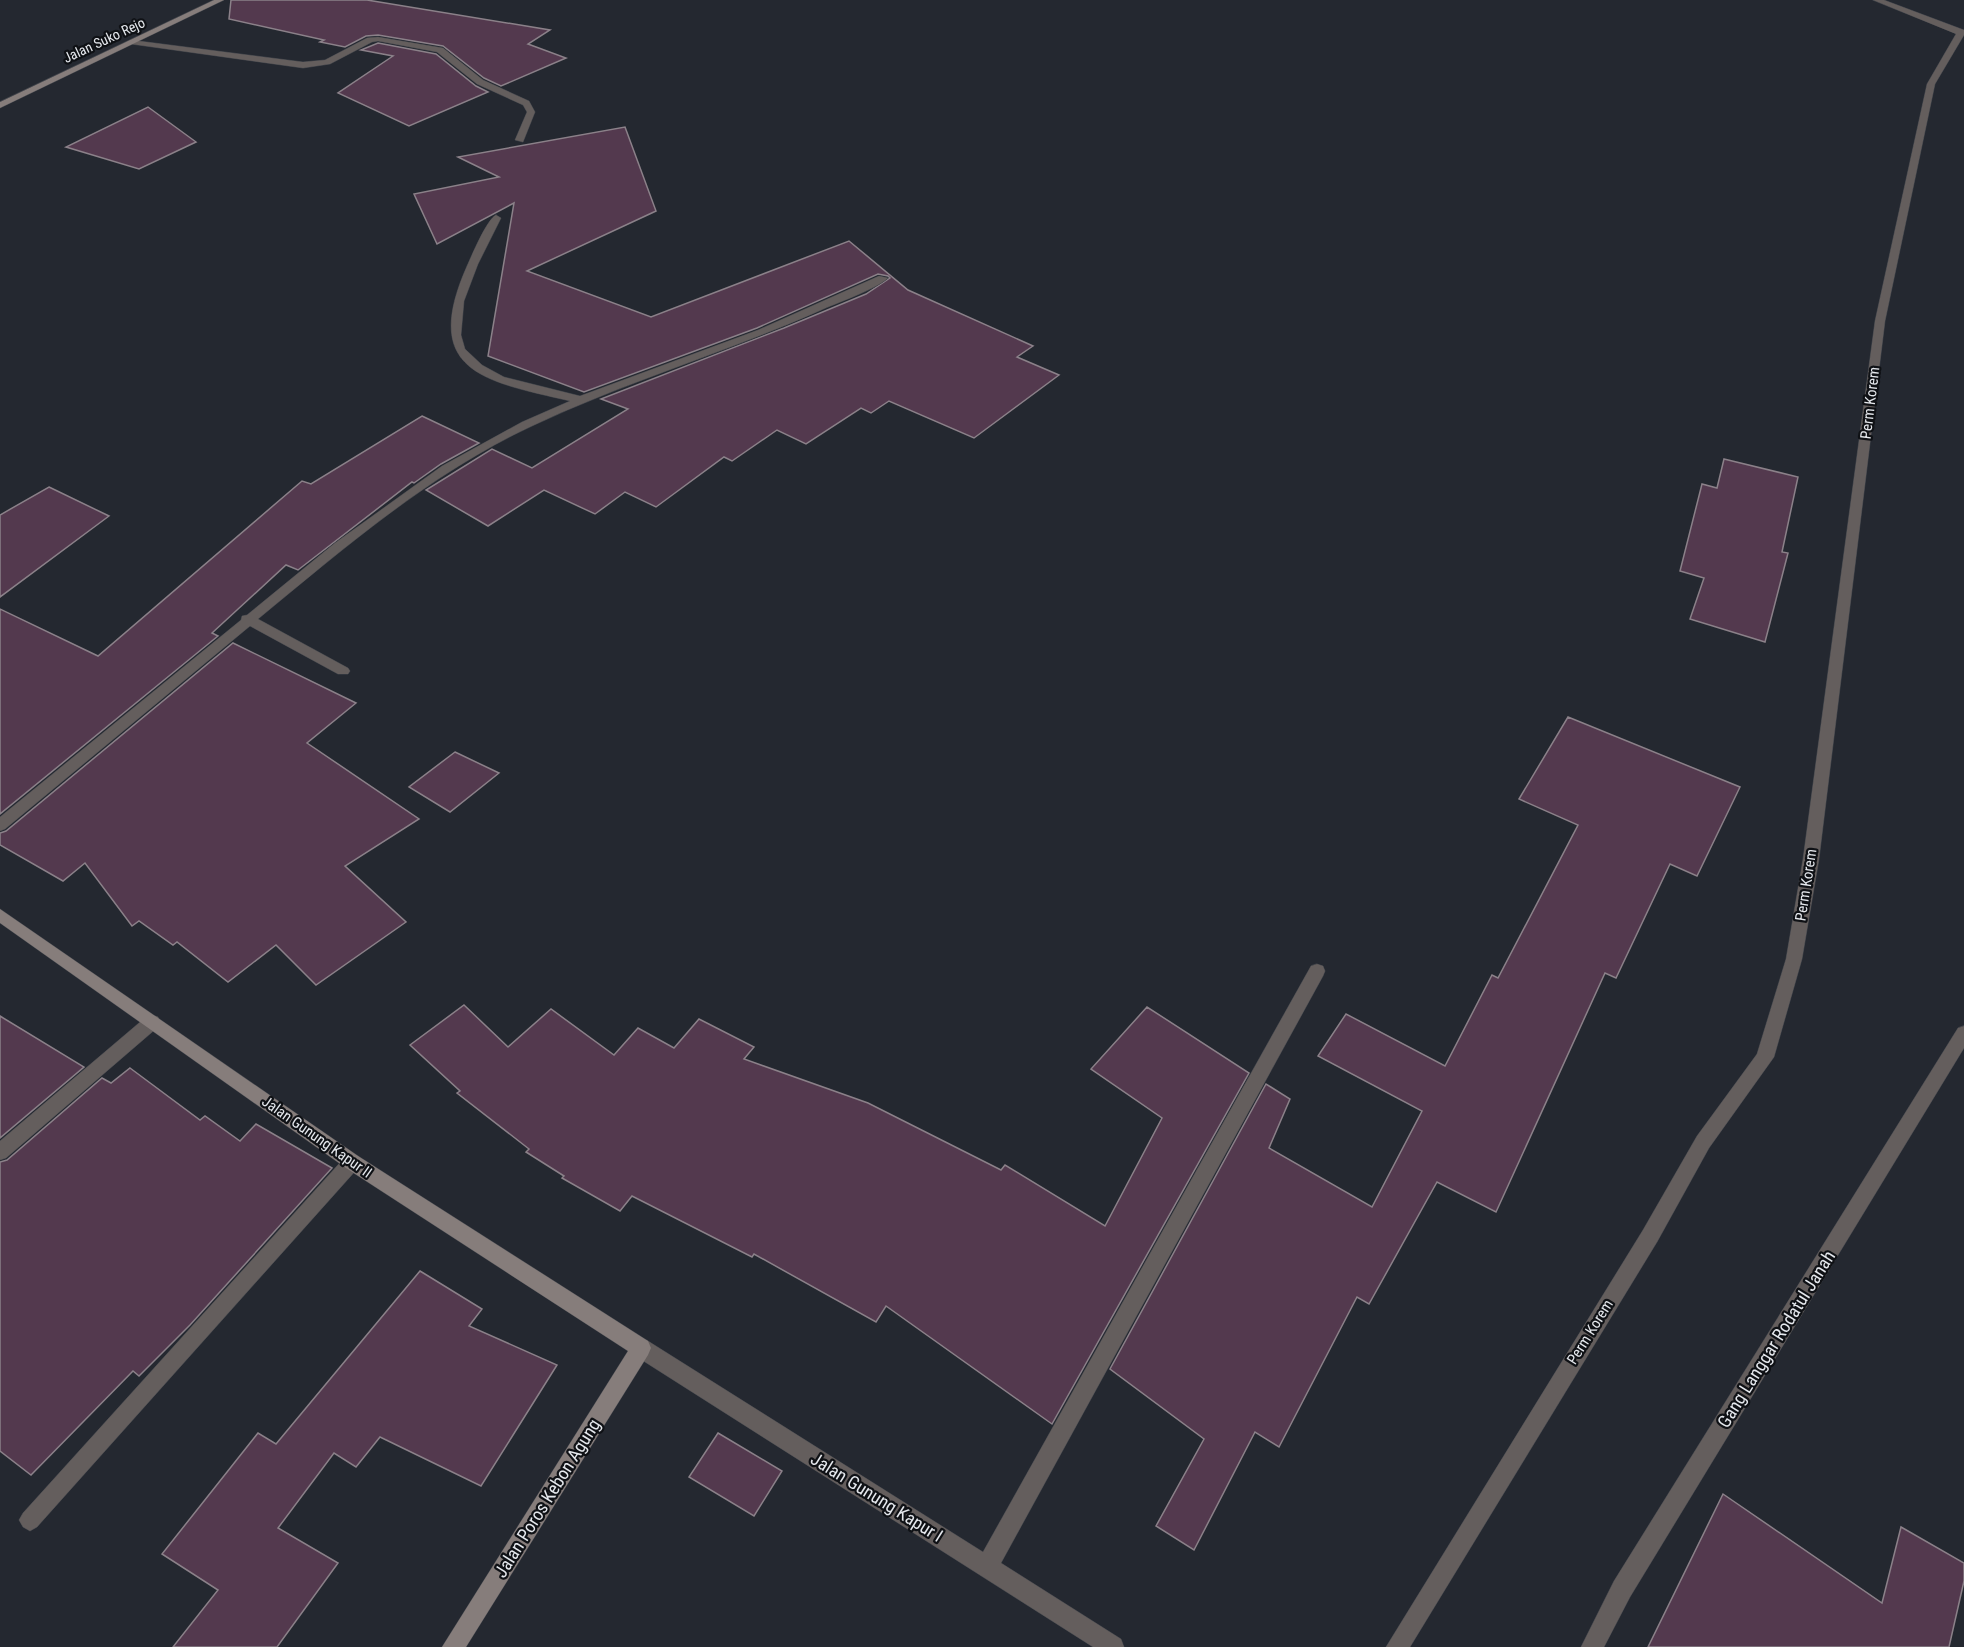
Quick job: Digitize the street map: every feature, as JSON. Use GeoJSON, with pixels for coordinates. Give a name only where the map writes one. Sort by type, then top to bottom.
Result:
{"type":"FeatureCollection","features":[{"type":"Feature","properties":{"kind":"main road","name":"Jalan Suko Rejo"},"geometry":{"type":"LineString","coordinates":[[0,105],[220,0]]}},
{"type":"Feature","properties":{"kind":"main road","name":"Jalan Gunung Kapur II"},"geometry":{"type":"LineString","coordinates":[[0,915],[352,1162],[641,1348]]}},
{"type":"Feature","properties":{"kind":"main road","name":"Jalan Poros Kebon Agung"},"geometry":{"type":"LineString","coordinates":[[453,1647],[641,1348]]}},
{"type":"Feature","properties":{"kind":"street"},"geometry":{"type":"LineString","coordinates":[[1877,0],[1962,33]]}},
{"type":"Feature","properties":{"kind":"street","name":"Perm Korem"},"geometry":{"type":"LineString","coordinates":[[1397,1647],[1650,1236],[1703,1142],[1765,1057],[1794,960],[1811,859],[1880,321],[1930,84],[1962,33]]}},
{"type":"Feature","properties":{"kind":"street"},"geometry":{"type":"LineString","coordinates":[[131,42],[303,66],[327,62],[370,40],[378,39],[431,47],[447,54],[487,85],[526,103],[531,112],[520,140]]}},
{"type":"Feature","properties":{"kind":"street"},"geometry":{"type":"LineString","coordinates":[[496,218],[466,280],[455,326],[459,346],[469,360],[502,380],[581,400]]}},
{"type":"Feature","properties":{"kind":"street"},"geometry":{"type":"LineString","coordinates":[[0,825],[247,619],[339,546],[446,469],[485,444],[581,400],[762,332],[883,278]]}},
{"type":"Feature","properties":{"kind":"street"},"geometry":{"type":"LineString","coordinates":[[247,619],[344,671]]}},
{"type":"Feature","properties":{"kind":"street"},"geometry":{"type":"LineString","coordinates":[[987,1568],[1317,971]]}},
{"type":"Feature","properties":{"kind":"street"},"geometry":{"type":"LineString","coordinates":[[0,1152],[152,1022]]}},
{"type":"Feature","properties":{"kind":"street","name":"Gang Langgar Rodatul Janah"},"geometry":{"type":"LineString","coordinates":[[1592,1647],[1622,1589],[1964,1033]]}},
{"type":"Feature","properties":{"kind":"street"},"geometry":{"type":"LineString","coordinates":[[30,1520],[352,1162]]}},
{"type":"Feature","properties":{"kind":"street","name":"Jalan Gunung Kapur I"},"geometry":{"type":"LineString","coordinates":[[641,1348],[1113,1647]]}},
{"type":"Feature","properties":{"kind":"building"},"geometry":{"type":"Polygon","coordinates":[[[231,0],[367,0],[550,30],[528,44],[566,58],[501,86],[484,78],[443,46],[378,35],[366,36],[345,47],[320,42],[324,40],[229,19],[231,0]]]}},
{"type":"Feature","properties":{"kind":"building"},"geometry":{"type":"Polygon","coordinates":[[[378,43],[436,54],[476,86],[488,92],[409,126],[338,93],[393,56],[361,50],[378,43]]]}},
{"type":"Feature","properties":{"kind":"building"},"geometry":{"type":"Polygon","coordinates":[[[148,107],[196,142],[139,169],[66,147],[148,107]]]}},
{"type":"Feature","properties":{"kind":"building"},"geometry":{"type":"Polygon","coordinates":[[[625,127],[656,211],[527,271],[651,317],[849,241],[908,290],[1033,346],[1017,357],[1059,375],[974,438],[889,401],[871,413],[861,408],[806,444],[777,430],[732,461],[724,457],[656,507],[625,492],[595,514],[544,490],[488,526],[426,490],[492,449],[532,468],[628,409],[601,399],[866,294],[890,278],[878,274],[757,328],[584,392],[488,356],[514,203],[437,244],[414,194],[499,177],[458,157],[625,127]]]}},
{"type":"Feature","properties":{"kind":"building"},"geometry":{"type":"Polygon","coordinates":[[[422,416],[479,443],[441,464],[414,483],[412,482],[298,570],[286,565],[212,633],[218,636],[0,814],[0,609],[98,656],[302,481],[311,484],[422,416]]]}},
{"type":"Feature","properties":{"kind":"building"},"geometry":{"type":"Polygon","coordinates":[[[1724,459],[1798,477],[1782,552],[1788,553],[1765,642],[1690,619],[1704,578],[1680,571],[1702,484],[1717,488],[1724,459]]]}},
{"type":"Feature","properties":{"kind":"building"},"geometry":{"type":"Polygon","coordinates":[[[49,487],[109,516],[0,597],[0,515],[49,487]]]}},
{"type":"Feature","properties":{"kind":"building"},"geometry":{"type":"Polygon","coordinates":[[[233,643],[356,703],[307,743],[419,819],[345,866],[406,922],[316,985],[276,945],[228,982],[177,942],[173,945],[139,921],[132,926],[85,863],[63,881],[0,845],[0,833],[6,831],[233,643]]]}},
{"type":"Feature","properties":{"kind":"building"},"geometry":{"type":"Polygon","coordinates":[[[1568,717],[1740,787],[1697,876],[1670,864],[1616,978],[1605,973],[1496,1212],[1437,1182],[1369,1304],[1357,1297],[1279,1447],[1255,1432],[1194,1550],[1156,1526],[1204,1439],[1110,1369],[1266,1084],[1290,1099],[1269,1148],[1372,1207],[1422,1111],[1318,1056],[1346,1014],[1445,1066],[1492,975],[1498,978],[1578,825],[1519,799],[1568,717]]]}},
{"type":"Feature","properties":{"kind":"building"},"geometry":{"type":"Polygon","coordinates":[[[455,752],[499,773],[450,812],[409,787],[455,752]]]}},
{"type":"Feature","properties":{"kind":"building"},"geometry":{"type":"Polygon","coordinates":[[[464,1005],[508,1047],[551,1009],[614,1055],[638,1028],[674,1048],[699,1019],[754,1047],[744,1059],[868,1103],[1001,1170],[1005,1165],[1105,1226],[1162,1118],[1091,1069],[1147,1007],[1249,1073],[1052,1424],[886,1306],[876,1322],[754,1254],[752,1257],[632,1196],[620,1211],[562,1178],[564,1176],[526,1152],[529,1149],[457,1093],[460,1091],[410,1045],[464,1005]]]}},
{"type":"Feature","properties":{"kind":"building"},"geometry":{"type":"Polygon","coordinates":[[[0,1016],[84,1067],[0,1138],[0,1016]]]}},
{"type":"Feature","properties":{"kind":"building"},"geometry":{"type":"Polygon","coordinates":[[[130,1068],[200,1120],[205,1116],[240,1141],[256,1124],[332,1168],[190,1325],[139,1376],[133,1371],[31,1475],[0,1451],[0,1162],[7,1160],[102,1078],[111,1083],[130,1068]]]}},
{"type":"Feature","properties":{"kind":"building"},"geometry":{"type":"Polygon","coordinates":[[[420,1271],[482,1309],[469,1326],[557,1365],[481,1486],[380,1437],[356,1467],[334,1453],[278,1528],[338,1563],[277,1647],[173,1647],[218,1590],[162,1554],[258,1433],[276,1444],[420,1271]]]}},
{"type":"Feature","properties":{"kind":"building"},"geometry":{"type":"Polygon","coordinates":[[[718,1433],[782,1471],[754,1516],[689,1477],[718,1433]]]}},
{"type":"Feature","properties":{"kind":"building"},"geometry":{"type":"Polygon","coordinates":[[[1723,1494],[1882,1603],[1901,1527],[1964,1563],[1964,1581],[1949,1647],[1648,1647],[1723,1494]]]}}]}
